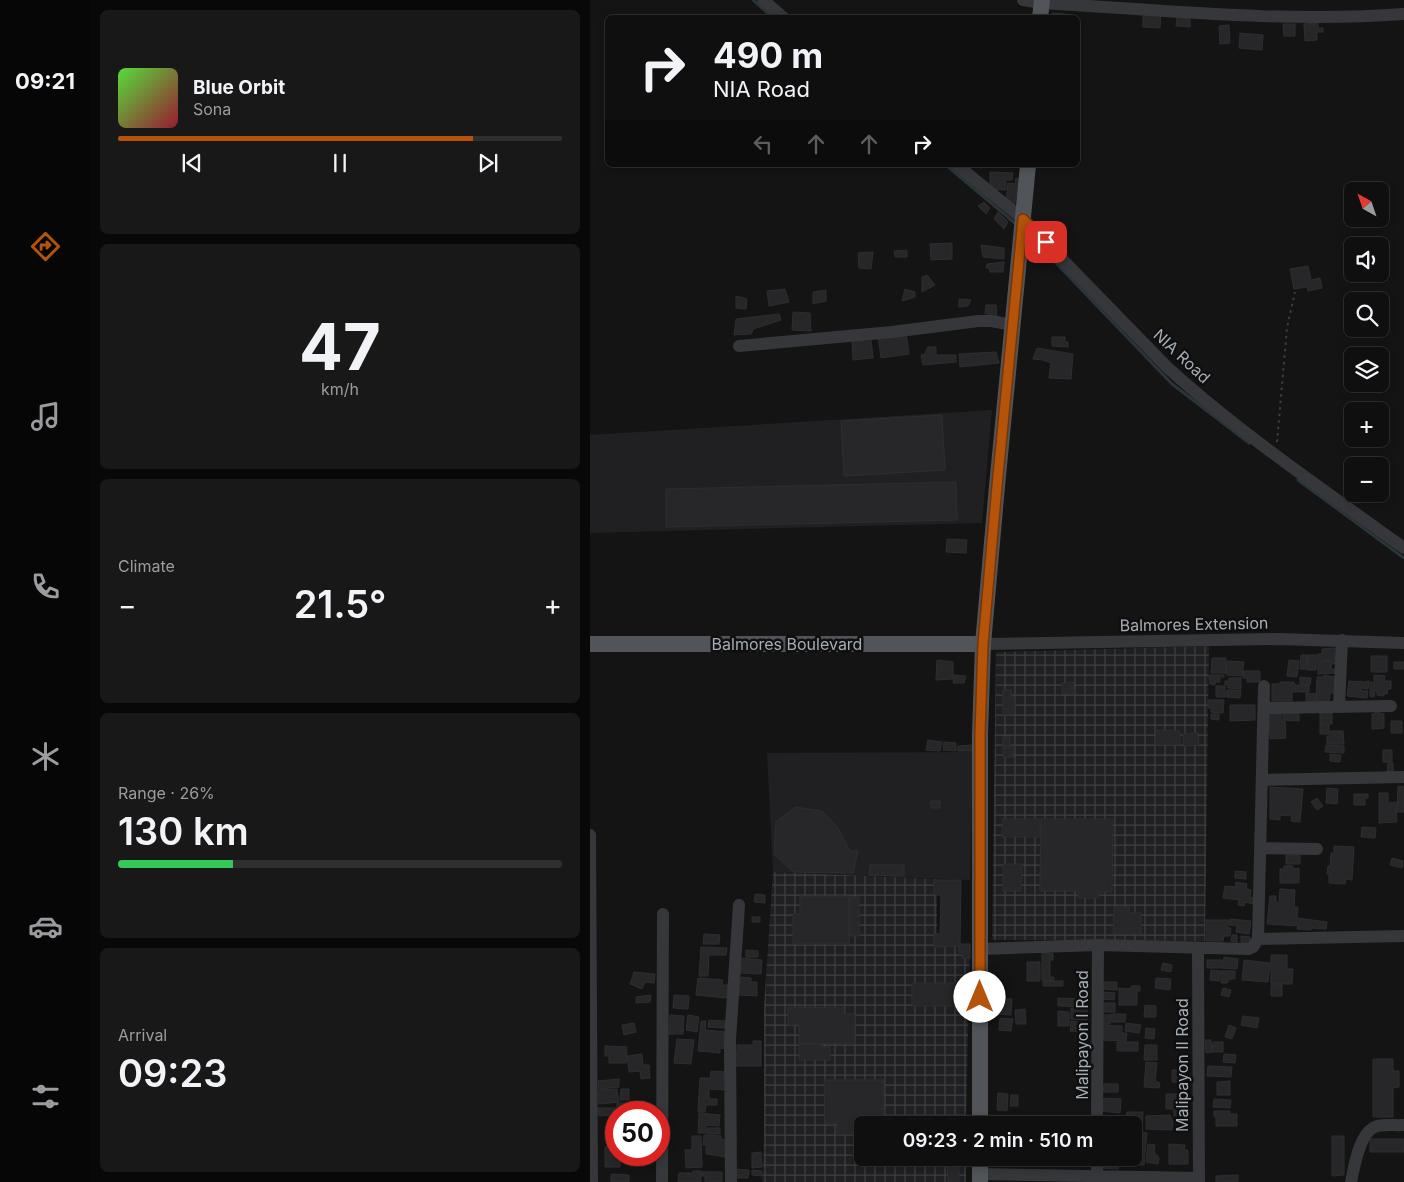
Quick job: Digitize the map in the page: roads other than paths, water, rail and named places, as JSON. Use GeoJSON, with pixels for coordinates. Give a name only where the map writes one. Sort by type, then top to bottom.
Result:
{"type":"FeatureCollection","features":[{"type":"Feature","properties":{"kind":"main road"},"geometry":{"type":"LineString","coordinates":[[980,1116],[980,734],[983,644],[1028,167]]}},
{"type":"Feature","properties":{"kind":"main road","name":"Balmores Boulevard"},"geometry":{"type":"LineString","coordinates":[[590,644],[983,644]]}},
{"type":"Feature","properties":{"kind":"street"},"geometry":{"type":"LineString","coordinates":[[763,0],[780,15]]}},
{"type":"Feature","properties":{"kind":"street"},"geometry":{"type":"LineString","coordinates":[[1023,0],[1041,7],[1125,4],[1231,16],[1309,17],[1404,14]]}},
{"type":"Feature","properties":{"kind":"street","name":"NIA Road"},"geometry":{"type":"LineString","coordinates":[[959,167],[1023,219],[1168,368],[1193,391],[1274,454],[1404,548]]}},
{"type":"Feature","properties":{"kind":"street"},"geometry":{"type":"LineString","coordinates":[[739,346],[892,332],[978,321],[992,321],[1013,325]]}},
{"type":"Feature","properties":{"kind":"street","name":"Balmores Extension"},"geometry":{"type":"LineString","coordinates":[[983,644],[1209,639],[1342,640],[1404,644]]}},
{"type":"Feature","properties":{"kind":"street"},"geometry":{"type":"LineString","coordinates":[[1339,706],[1342,640]]}},
{"type":"Feature","properties":{"kind":"street"},"geometry":{"type":"LineString","coordinates":[[981,950],[1098,945],[1198,948],[1253,947],[1258,938],[1264,686]]}},
{"type":"Feature","properties":{"kind":"street"},"geometry":{"type":"LineString","coordinates":[[1264,708],[1392,706]]}},
{"type":"Feature","properties":{"kind":"street"},"geometry":{"type":"LineString","coordinates":[[1262,780],[1404,777]]}},
{"type":"Feature","properties":{"kind":"street"},"geometry":{"type":"LineString","coordinates":[[590,835],[592,1182]]}},
{"type":"Feature","properties":{"kind":"street"},"geometry":{"type":"LineString","coordinates":[[1260,848],[1317,849]]}},
{"type":"Feature","properties":{"kind":"street"},"geometry":{"type":"LineString","coordinates":[[732,1182],[730,1040],[739,905]]}},
{"type":"Feature","properties":{"kind":"street"},"geometry":{"type":"LineString","coordinates":[[662,1182],[663,914]]}},
{"type":"Feature","properties":{"kind":"street"},"geometry":{"type":"LineString","coordinates":[[1258,938],[1404,936]]}},
{"type":"Feature","properties":{"kind":"street","name":"Malipayon I Road"},"geometry":{"type":"LineString","coordinates":[[1097,1116],[1098,945]]}},
{"type":"Feature","properties":{"kind":"street","name":"Malipayon II Road"},"geometry":{"type":"LineString","coordinates":[[1198,948],[1199,1180]]}},
{"type":"Feature","properties":{"kind":"street"},"geometry":{"type":"LineString","coordinates":[[1350,1182],[1367,1132],[1374,1126],[1404,1125]]}},
{"type":"Feature","properties":{"kind":"street"},"geometry":{"type":"LineString","coordinates":[[1097,1166],[1097,1179]]}},
{"type":"Feature","properties":{"kind":"street"},"geometry":{"type":"LineString","coordinates":[[980,1178],[1199,1180]]}},
{"type":"Feature","properties":{"kind":"waterway"},"geometry":{"type":"LineString","coordinates":[[753,0],[770,15]]}},
{"type":"Feature","properties":{"kind":"waterway"},"geometry":{"type":"LineString","coordinates":[[948,167],[1016,224]]}},
{"type":"Feature","properties":{"kind":"waterway"},"geometry":{"type":"LineString","coordinates":[[1035,241],[1172,384],[1249,443]]}},
{"type":"Feature","properties":{"kind":"waterway"},"geometry":{"type":"LineString","coordinates":[[1298,480],[1404,558]]}}]}
